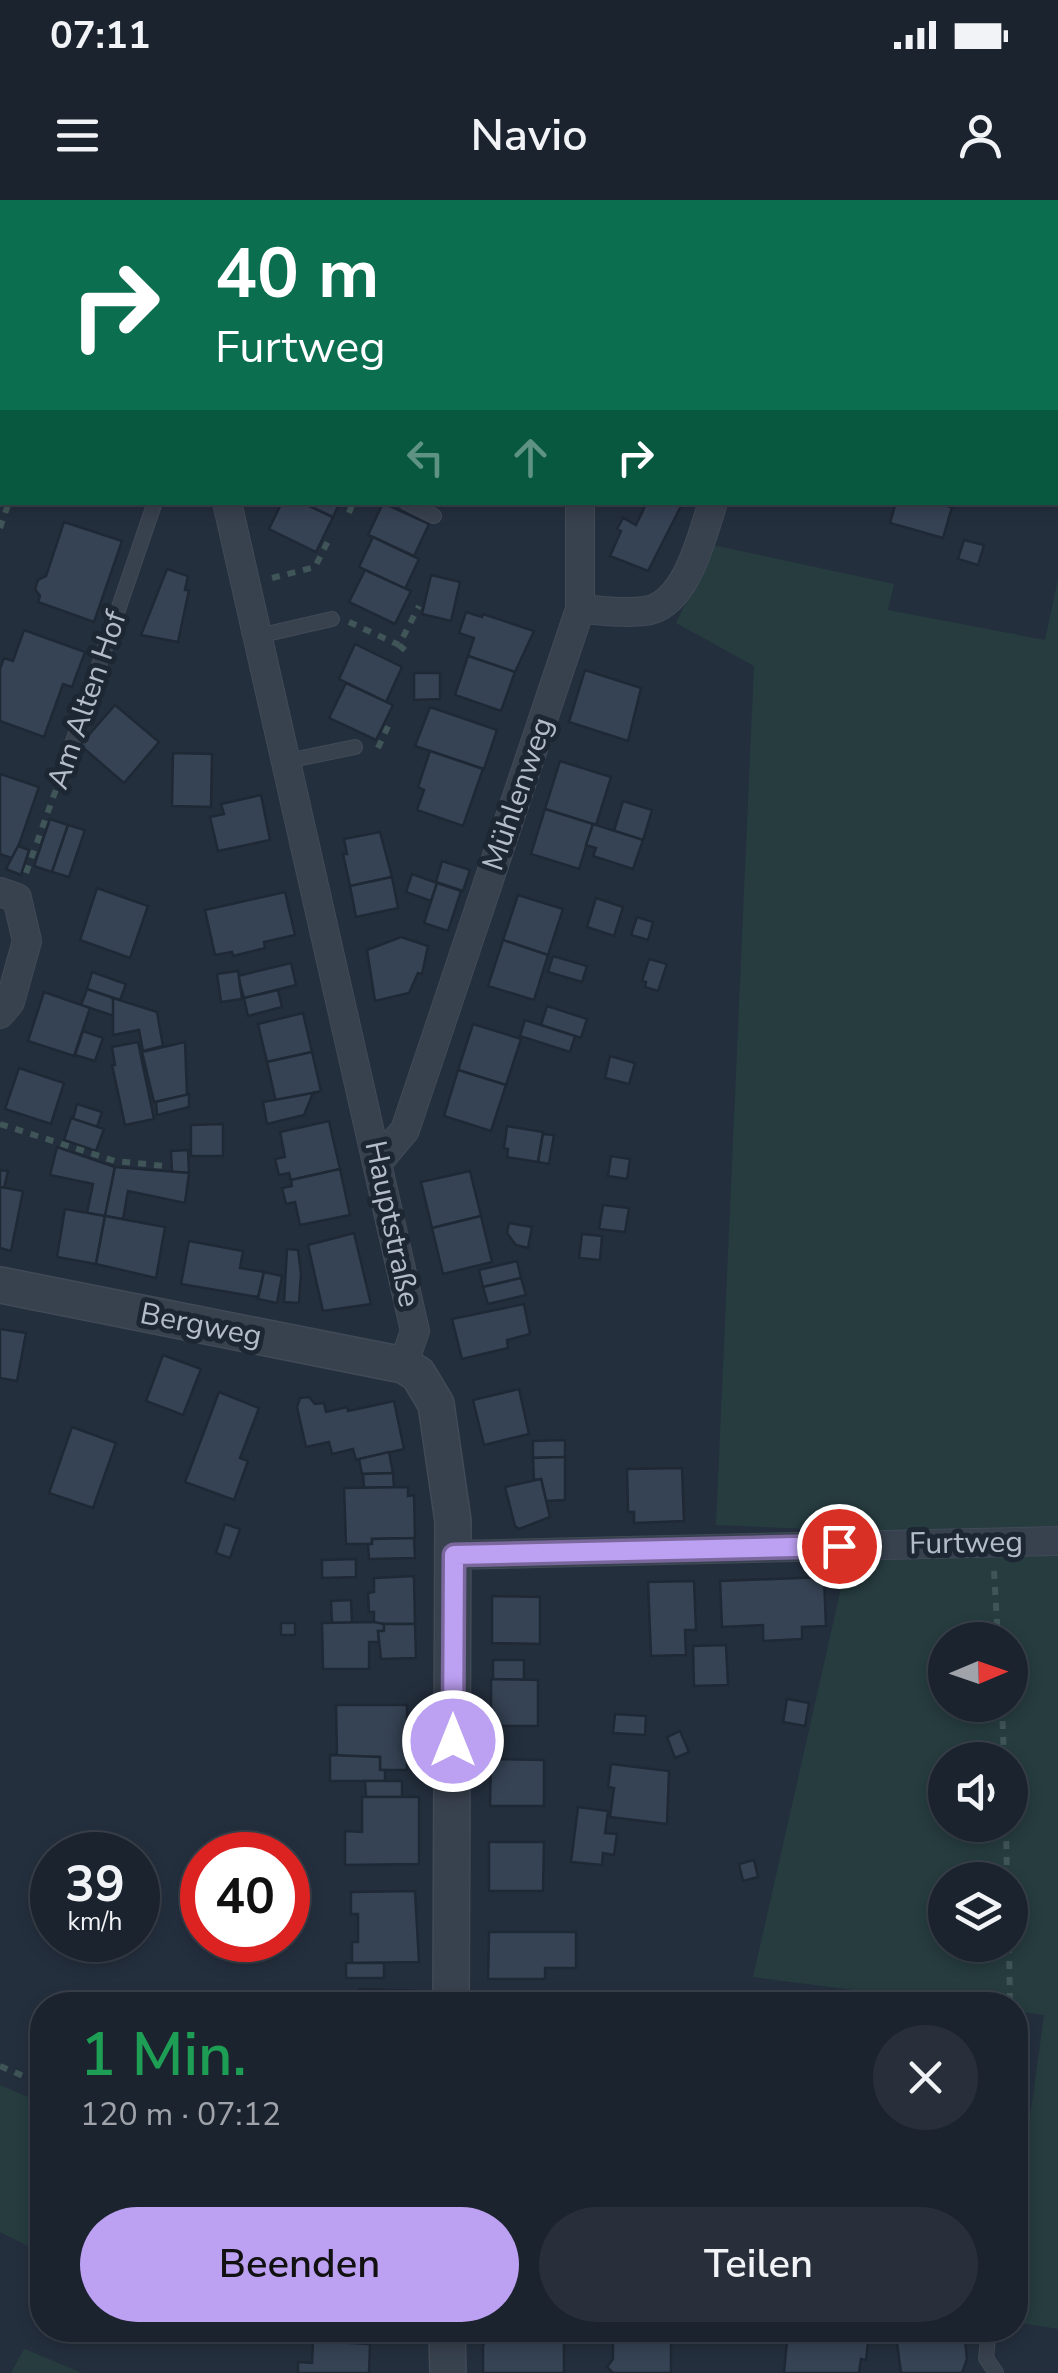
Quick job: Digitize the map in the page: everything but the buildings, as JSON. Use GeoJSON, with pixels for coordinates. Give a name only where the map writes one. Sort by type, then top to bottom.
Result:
{"type":"FeatureCollection","features":[{"type":"Feature","properties":{"kind":"street","name":"Hauptstraße"},"geometry":{"type":"LineString","coordinates":[[228,505],[415,1331],[403,1365]]}},
{"type":"Feature","properties":{"kind":"street","name":"Mühlenweg"},"geometry":{"type":"LineString","coordinates":[[379,1161],[405,1130],[580,609],[580,505]]}},
{"type":"Feature","properties":{"kind":"street"},"geometry":{"type":"LineString","coordinates":[[580,609],[646,612],[660,606],[688,572],[713,505]]}},
{"type":"Feature","properties":{"kind":"street"},"geometry":{"type":"LineString","coordinates":[[0,1014],[10,1002],[27,940],[9,895]]}},
{"type":"Feature","properties":{"kind":"street","name":"Bergweg"},"geometry":{"type":"LineString","coordinates":[[0,1285],[403,1365]]}},
{"type":"Feature","properties":{"kind":"street"},"geometry":{"type":"LineString","coordinates":[[403,1365],[418,1374],[436,1404],[452,1496],[451,1992]]}},
{"type":"Feature","properties":{"kind":"street","name":"Furtweg"},"geometry":{"type":"LineString","coordinates":[[454,1555],[1058,1542]]}},
{"type":"Feature","properties":{"kind":"street"},"geometry":{"type":"LineString","coordinates":[[448,2342],[448,2373]]}},
{"type":"Feature","properties":{"kind":"lane","name":"Am Alten Hof"},"geometry":{"type":"LineString","coordinates":[[71,747],[153,505]]}},
{"type":"Feature","properties":{"kind":"lane"},"geometry":{"type":"LineString","coordinates":[[412,505],[434,516]]}},
{"type":"Feature","properties":{"kind":"lane"},"geometry":{"type":"LineString","coordinates":[[258,636],[332,619]]}},
{"type":"Feature","properties":{"kind":"lane"},"geometry":{"type":"LineString","coordinates":[[287,761],[355,747]]}},
{"type":"Feature","properties":{"kind":"lane"},"geometry":{"type":"LineString","coordinates":[[988,2342],[986,2358],[996,2373]]}},
{"type":"Feature","properties":{"kind":"path"},"geometry":{"type":"LineString","coordinates":[[348,513],[352,505]]}},
{"type":"Feature","properties":{"kind":"path"},"geometry":{"type":"LineString","coordinates":[[246,584],[315,568],[330,536]]}},
{"type":"Feature","properties":{"kind":"path"},"geometry":{"type":"LineString","coordinates":[[399,646],[419,606]]}},
{"type":"Feature","properties":{"kind":"path"},"geometry":{"type":"LineString","coordinates":[[332,619],[341,618],[409,654]]}},
{"type":"Feature","properties":{"kind":"path","name":"Am Alten Hof"},"geometry":{"type":"LineString","coordinates":[[9,895],[71,747]]}},
{"type":"Feature","properties":{"kind":"path"},"geometry":{"type":"LineString","coordinates":[[0,1124],[115,1161],[166,1166]]}},
{"type":"Feature","properties":{"kind":"path"},"geometry":{"type":"LineString","coordinates":[[993,1543],[997,1622]]}},
{"type":"Feature","properties":{"kind":"path"},"geometry":{"type":"LineString","coordinates":[[1009,1962],[1010,1992]]}},
{"type":"Feature","properties":{"kind":"path"},"geometry":{"type":"LineString","coordinates":[[0,2066],[30,2079]]}},
{"type":"Feature","properties":{"kind":"green space"},"geometry":{"type":"Polygon","coordinates":[[[713,545],[894,584],[888,610],[1045,640],[1058,579],[1058,2329],[1028,2324],[1028,2131],[1044,2015],[1028,2013],[1028,1992],[869,1992],[753,1977],[854,1531],[716,1525],[754,666],[676,623],[713,545]]]}},
{"type":"Feature","properties":{"kind":"green space"},"geometry":{"type":"Polygon","coordinates":[[[0,2085],[30,2098],[30,2247],[0,2232],[0,2085]]]}},
{"type":"Feature","properties":{"kind":"green space"},"geometry":{"type":"Polygon","coordinates":[[[25,2349],[82,2373],[11,2373],[25,2349]]]}},
{"type":"Feature","properties":{"kind":"route"},"geometry":{"type":"LineString","coordinates":[[453,1741],[454,1555],[839,1546]]}}]}
